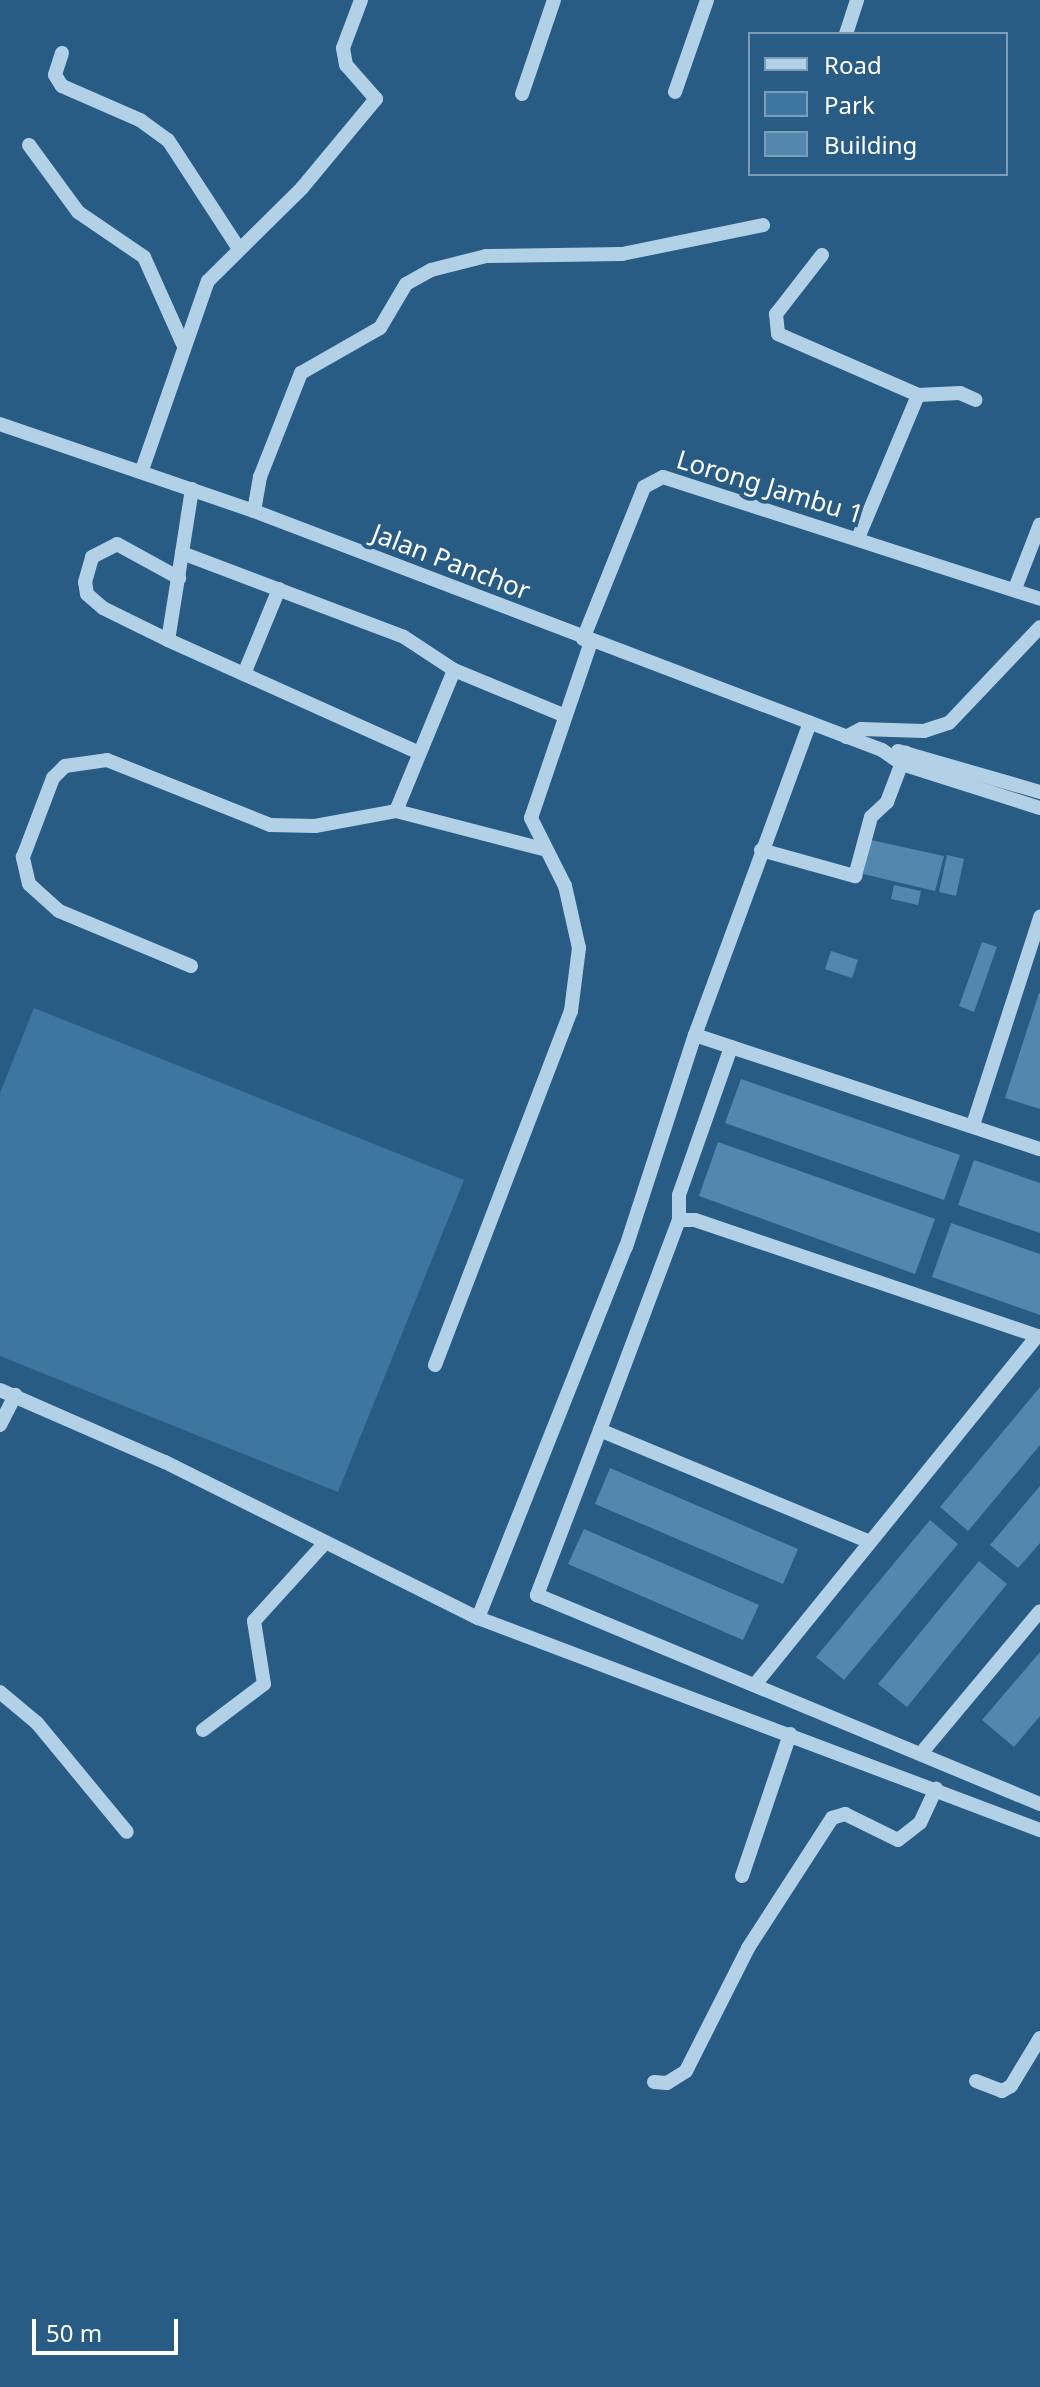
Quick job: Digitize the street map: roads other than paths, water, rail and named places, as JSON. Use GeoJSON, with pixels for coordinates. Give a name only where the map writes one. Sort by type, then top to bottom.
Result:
{"type":"FeatureCollection","features":[{"type":"Feature","properties":{"kind":"street"},"geometry":{"type":"LineString","coordinates":[[142,470],[183,344],[208,281],[302,188],[376,99],[346,65],[343,48],[361,0]]}},
{"type":"Feature","properties":{"kind":"street"},"geometry":{"type":"LineString","coordinates":[[522,94],[554,0]]}},
{"type":"Feature","properties":{"kind":"street"},"geometry":{"type":"LineString","coordinates":[[675,92],[707,0]]}},
{"type":"Feature","properties":{"kind":"street"},"geometry":{"type":"LineString","coordinates":[[847,32],[857,0]]}},
{"type":"Feature","properties":{"kind":"street"},"geometry":{"type":"LineString","coordinates":[[62,53],[55,75],[62,86],[140,120],[168,140],[239,249]]}},
{"type":"Feature","properties":{"kind":"street"},"geometry":{"type":"LineString","coordinates":[[29,145],[78,212],[144,257],[183,344]]}},
{"type":"Feature","properties":{"kind":"street"},"geometry":{"type":"LineString","coordinates":[[254,511],[260,477],[301,373],[380,328],[406,284],[486,256],[622,254],[763,225]]}},
{"type":"Feature","properties":{"kind":"street"},"geometry":{"type":"LineString","coordinates":[[822,255],[776,314],[774,328],[793,344],[918,395],[949,392],[976,400]]}},
{"type":"Feature","properties":{"kind":"street"},"geometry":{"type":"LineString","coordinates":[[858,538],[918,395]]}},
{"type":"Feature","properties":{"kind":"street"},"geometry":{"type":"LineString","coordinates":[[0,441],[2,425]]}},
{"type":"Feature","properties":{"kind":"street","name":"Jalan Panchor"},"geometry":{"type":"LineString","coordinates":[[2,425],[142,470],[254,511],[587,641],[1040,808]]}},
{"type":"Feature","properties":{"kind":"street","name":"Lorong Jambu 1"},"geometry":{"type":"LineString","coordinates":[[587,641],[653,478],[680,481],[1016,586],[1040,599]]}},
{"type":"Feature","properties":{"kind":"street"},"geometry":{"type":"LineString","coordinates":[[168,640],[192,489]]}},
{"type":"Feature","properties":{"kind":"street"},"geometry":{"type":"LineString","coordinates":[[1016,586],[1040,524]]}},
{"type":"Feature","properties":{"kind":"street"},"geometry":{"type":"LineString","coordinates":[[179,578],[117,544],[92,557],[85,582],[87,594],[103,608],[417,752]]}},
{"type":"Feature","properties":{"kind":"street"},"geometry":{"type":"LineString","coordinates":[[182,553],[404,637],[454,670],[563,715]]}},
{"type":"Feature","properties":{"kind":"street"},"geometry":{"type":"LineString","coordinates":[[244,674],[279,589]]}},
{"type":"Feature","properties":{"kind":"street"},"geometry":{"type":"LineString","coordinates":[[846,737],[861,729],[924,731],[949,723],[1040,627]]}},
{"type":"Feature","properties":{"kind":"street"},"geometry":{"type":"LineString","coordinates":[[435,1365],[576,987],[576,935],[565,886],[543,849],[531,818],[533,799],[587,641]]}},
{"type":"Feature","properties":{"kind":"street"},"geometry":{"type":"LineString","coordinates":[[396,811],[417,752],[454,670]]}},
{"type":"Feature","properties":{"kind":"street"},"geometry":{"type":"LineString","coordinates":[[478,1618],[626,1247],[695,1035],[810,722]]}},
{"type":"Feature","properties":{"kind":"street"},"geometry":{"type":"LineString","coordinates":[[761,850],[855,876],[871,817],[887,802],[904,758]]}},
{"type":"Feature","properties":{"kind":"street","name":"Jalan Panchor"},"geometry":{"type":"LineString","coordinates":[[904,758],[1040,792]]}},
{"type":"Feature","properties":{"kind":"street"},"geometry":{"type":"LineString","coordinates":[[191,966],[59,911],[29,884],[23,857],[53,778],[65,766],[107,760],[290,828],[396,811],[543,849]]}},
{"type":"Feature","properties":{"kind":"street"},"geometry":{"type":"LineString","coordinates":[[973,1125],[1040,917]]}},
{"type":"Feature","properties":{"kind":"street"},"geometry":{"type":"LineString","coordinates":[[695,1035],[1040,1149]]}},
{"type":"Feature","properties":{"kind":"street"},"geometry":{"type":"LineString","coordinates":[[731,1047],[679,1195],[679,1220],[537,1595],[757,1682],[1040,1804]]}},
{"type":"Feature","properties":{"kind":"street"},"geometry":{"type":"LineString","coordinates":[[679,1220],[1038,1337],[757,1682]]}},
{"type":"Feature","properties":{"kind":"street"},"geometry":{"type":"LineString","coordinates":[[0,1390],[165,1462],[322,1546],[478,1618],[1040,1830]]}},
{"type":"Feature","properties":{"kind":"street"},"geometry":{"type":"LineString","coordinates":[[0,1425],[15,1395]]}},
{"type":"Feature","properties":{"kind":"street"},"geometry":{"type":"LineString","coordinates":[[600,1430],[870,1542]]}},
{"type":"Feature","properties":{"kind":"street"},"geometry":{"type":"LineString","coordinates":[[203,1730],[264,1684],[254,1621],[322,1546]]}},
{"type":"Feature","properties":{"kind":"street"},"geometry":{"type":"LineString","coordinates":[[923,1751],[1040,1611]]}},
{"type":"Feature","properties":{"kind":"street"},"geometry":{"type":"LineString","coordinates":[[0,1692],[37,1723],[127,1832]]}},
{"type":"Feature","properties":{"kind":"street"},"geometry":{"type":"LineString","coordinates":[[742,1876],[790,1734]]}},
{"type":"Feature","properties":{"kind":"street"},"geometry":{"type":"LineString","coordinates":[[654,2082],[686,2071],[748,1948],[832,1818],[845,1814],[898,1840],[920,1823],[936,1789]]}},
{"type":"Feature","properties":{"kind":"street"},"geometry":{"type":"LineString","coordinates":[[976,2081],[1002,2091],[1011,2086],[1040,2038]]}}]}
